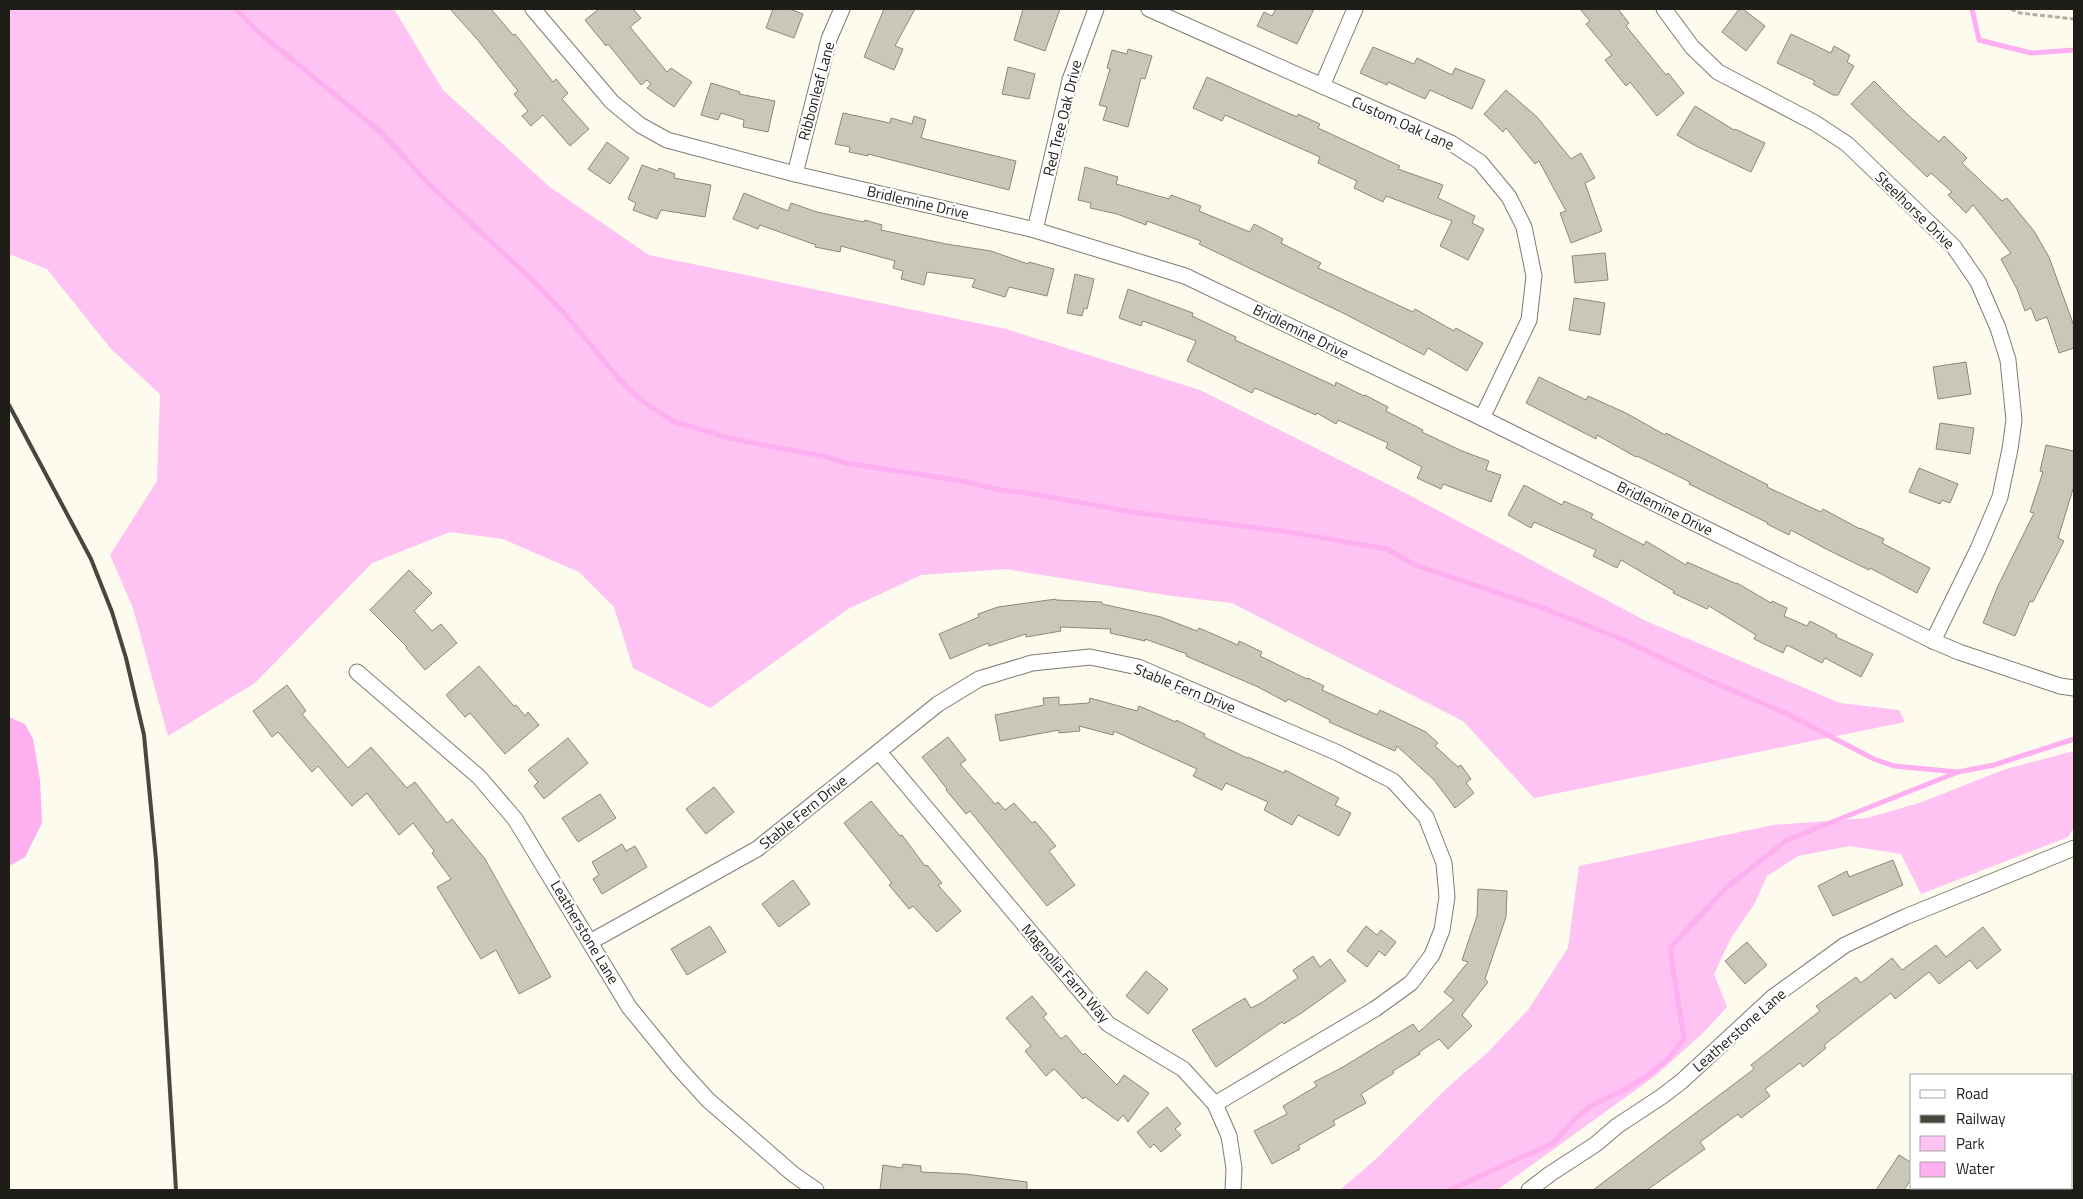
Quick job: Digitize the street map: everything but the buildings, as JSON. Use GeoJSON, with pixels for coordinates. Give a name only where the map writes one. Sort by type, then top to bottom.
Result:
{"type":"FeatureCollection","features":[{"type":"Feature","properties":{"kind":"street","name":"Bridlemine Drive"},"geometry":{"type":"LineString","coordinates":[[533,9],[612,102],[640,125],[667,140],[795,174],[1035,230],[1185,276],[1482,418],[1958,652],[2060,686],[2074,688]]}},
{"type":"Feature","properties":{"kind":"street","name":"Ribbonleaf Lane"},"geometry":{"type":"LineString","coordinates":[[795,174],[829,39],[842,9]]}},
{"type":"Feature","properties":{"kind":"street","name":"Red Tree Oak Drive"},"geometry":{"type":"LineString","coordinates":[[1035,230],[1070,80],[1096,9]]}},
{"type":"Feature","properties":{"kind":"street","name":"Custom Oak Lane"},"geometry":{"type":"LineString","coordinates":[[1149,9],[1451,143],[1480,162],[1509,197],[1524,227],[1534,276],[1529,320],[1482,418]]}},
{"type":"Feature","properties":{"kind":"street"},"geometry":{"type":"LineString","coordinates":[[1322,86],[1355,9]]}},
{"type":"Feature","properties":{"kind":"street","name":"Steelhorse Drive"},"geometry":{"type":"LineString","coordinates":[[1664,9],[1692,47],[1718,72],[1815,123],[1846,144],[1954,247],[1978,282],[1998,328],[2008,360],[2014,420],[2000,497],[1978,549],[1933,640]]}},
{"type":"Feature","properties":{"kind":"street","name":"Stable Fern Drive"},"geometry":{"type":"LineString","coordinates":[[590,942],[757,849],[938,704],[979,679],[1032,663],[1090,657],[1138,667],[1338,753],[1393,781],[1426,818],[1444,863],[1447,897],[1442,930],[1432,955],[1411,983],[1375,1009],[1215,1104]]}},
{"type":"Feature","properties":{"kind":"street","name":"Leatherstone Lane"},"geometry":{"type":"LineString","coordinates":[[357,672],[478,777],[515,819],[629,1006],[678,1067],[708,1100],[793,1174],[816,1190]]}},
{"type":"Feature","properties":{"kind":"street","name":"Magnolia Farm Way"},"geometry":{"type":"LineString","coordinates":[[879,752],[1108,1024],[1183,1069],[1215,1104],[1229,1136],[1234,1168],[1233,1190]]}},
{"type":"Feature","properties":{"kind":"street","name":"Leatherstone Lane"},"geometry":{"type":"LineString","coordinates":[[1529,1190],[1682,1081],[1773,997],[1845,945],[1905,917],[2074,848]]}},
{"type":"Feature","properties":{"kind":"path"},"geometry":{"type":"LineString","coordinates":[[2011,9],[2020,13],[2074,19]]}},
{"type":"Feature","properties":{"kind":"green space"},"geometry":{"type":"Polygon","coordinates":[[[9,9],[394,9],[443,90],[551,188],[649,255],[1006,329],[1200,390],[1407,494],[1646,621],[1840,703],[1899,710],[1905,722],[1534,798],[1463,721],[1232,603],[1172,596],[1006,569],[921,575],[848,609],[710,708],[633,668],[614,607],[579,572],[503,539],[450,532],[372,563],[255,683],[168,736],[133,608],[110,555],[157,481],[160,394],[111,349],[47,269],[9,254],[9,9]]]}},
{"type":"Feature","properties":{"kind":"green space"},"geometry":{"type":"Polygon","coordinates":[[[2074,751],[2074,828],[2068,837],[1921,894],[1901,854],[1850,846],[1798,856],[1767,876],[1755,903],[1731,938],[1714,974],[1727,1007],[1703,1033],[1655,1076],[1497,1190],[1340,1190],[1377,1158],[1446,1089],[1487,1053],[1528,1010],[1568,948],[1579,866],[1773,825],[1867,818],[1919,803],[2006,769],[2074,751]]]}},
{"type":"Feature","properties":{"kind":"water"},"geometry":{"type":"Polygon","coordinates":[[[9,717],[25,724],[33,739],[40,780],[42,823],[25,857],[9,866],[9,717]]]}},
{"type":"Feature","properties":{"kind":"waterway"},"geometry":{"type":"LineString","coordinates":[[236,9],[256,30],[382,133],[430,185],[529,277],[564,313],[620,380],[642,401],[673,421],[725,437],[823,456],[846,463],[962,481],[1000,490],[1028,493],[1132,512],[1289,532],[1387,549],[1415,565],[1543,608],[1624,640],[1708,680],[1785,713],[1874,759],[1894,766],[1958,772]]}},
{"type":"Feature","properties":{"kind":"waterway"},"geometry":{"type":"LineString","coordinates":[[1972,9],[1979,40],[2031,53],[2074,50]]}},
{"type":"Feature","properties":{"kind":"waterway"},"geometry":{"type":"LineString","coordinates":[[1450,1190],[1553,1143],[1577,1117],[1591,1106],[1628,1088],[1667,1060],[1684,1039],[1670,948],[1726,888],[1787,840],[1958,772],[1994,765],[2074,739]]}},
{"type":"Feature","properties":{"kind":"railway"},"geometry":{"type":"LineString","coordinates":[[9,405],[91,559],[112,612],[126,658],[144,735],[156,860],[176,1190]]}}]}
